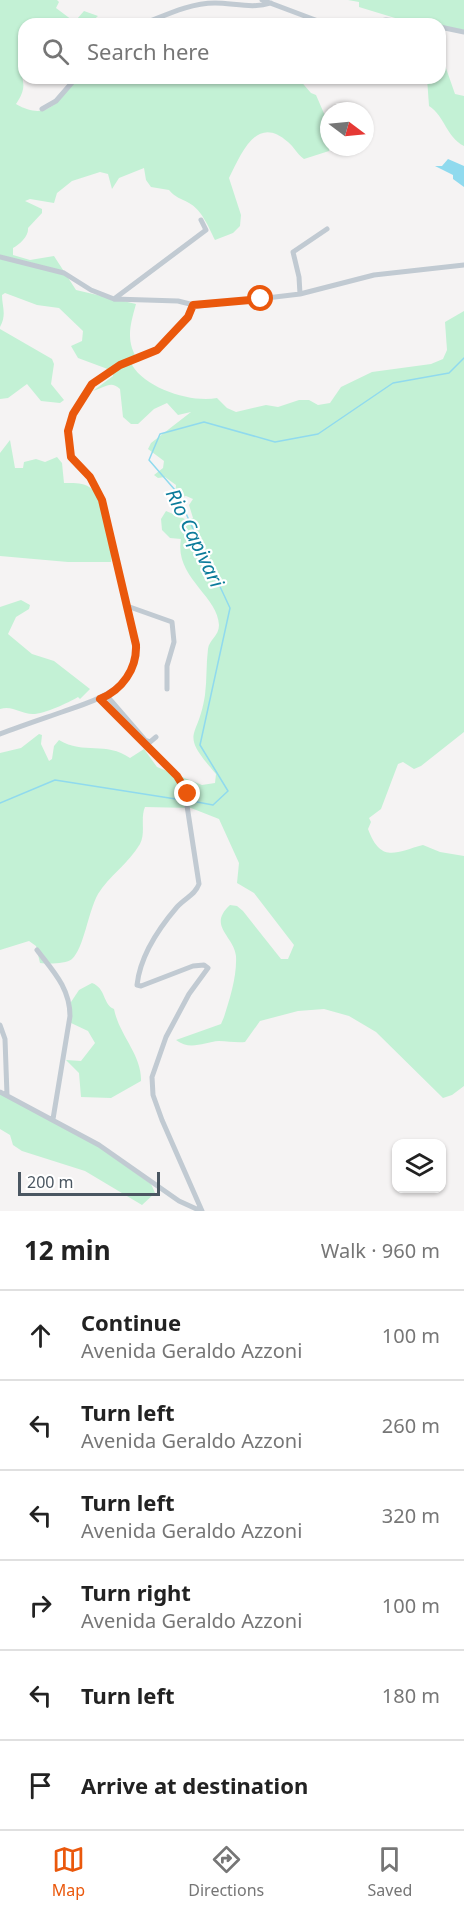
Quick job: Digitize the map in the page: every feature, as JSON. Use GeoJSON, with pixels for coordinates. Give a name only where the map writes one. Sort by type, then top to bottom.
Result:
{"type":"FeatureCollection","features":[{"type":"Feature","properties":{"kind":"street"},"geometry":{"type":"LineString","coordinates":[[262,0],[310,18]]}},
{"type":"Feature","properties":{"kind":"street"},"geometry":{"type":"LineString","coordinates":[[160,18],[200,4],[258,7],[270,3]]}},
{"type":"Feature","properties":{"kind":"street"},"geometry":{"type":"LineString","coordinates":[[446,28],[464,32]]}},
{"type":"Feature","properties":{"kind":"street"},"geometry":{"type":"LineString","coordinates":[[42,110],[56,101],[71,84]]}},
{"type":"Feature","properties":{"kind":"street"},"geometry":{"type":"LineString","coordinates":[[114,299],[206,230],[201,220]]}},
{"type":"Feature","properties":{"kind":"street"},"geometry":{"type":"LineString","coordinates":[[300,294],[299,277],[293,252],[327,229]]}},
{"type":"Feature","properties":{"kind":"street"},"geometry":{"type":"LineString","coordinates":[[0,257],[64,273],[91,290],[114,299],[178,301],[193,305],[300,294],[374,275],[464,265]]}},
{"type":"Feature","properties":{"kind":"street"},"geometry":{"type":"LineString","coordinates":[[0,734],[107,696],[129,675],[135,659],[136,645],[102,500],[90,477],[71,457],[68,431],[73,414],[92,384],[120,365],[157,350],[188,317],[193,305]]}},
{"type":"Feature","properties":{"kind":"street"},"geometry":{"type":"LineString","coordinates":[[127,606],[172,622],[174,642],[167,666],[167,689]]}},
{"type":"Feature","properties":{"kind":"street"},"geometry":{"type":"LineString","coordinates":[[107,696],[145,740],[150,742],[156,737]]}},
{"type":"Feature","properties":{"kind":"street"},"geometry":{"type":"LineString","coordinates":[[100,699],[177,776],[188,794],[200,884],[196,891],[176,909],[152,942],[137,985],[141,986],[193,966],[204,965],[208,969],[189,994],[166,1037],[152,1077],[153,1095],[162,1120],[202,1211]]}},
{"type":"Feature","properties":{"kind":"street"},"geometry":{"type":"LineString","coordinates":[[37,950],[65,988],[70,1002],[70,1016],[53,1119]]}},
{"type":"Feature","properties":{"kind":"street"},"geometry":{"type":"LineString","coordinates":[[0,1025],[5,1033],[7,1095]]}},
{"type":"Feature","properties":{"kind":"street"},"geometry":{"type":"LineString","coordinates":[[0,1092],[112,1153],[179,1201],[202,1211]]}},
{"type":"Feature","properties":{"kind":"green space"},"geometry":{"type":"Polygon","coordinates":[[[0,0],[57,0],[59,2],[56,8],[69,18],[18,18],[18,84],[23,84],[23,91],[16,104],[27,109],[36,111],[51,107],[71,84],[303,84],[316,95],[320,104],[320,154],[304,159],[277,134],[267,132],[251,140],[229,178],[241,215],[240,226],[233,233],[215,240],[198,210],[169,190],[151,187],[146,180],[144,168],[119,178],[112,189],[108,174],[100,172],[72,181],[57,193],[54,203],[30,199],[25,201],[42,209],[42,213],[28,228],[24,240],[13,248],[13,255],[30,260],[54,256],[76,290],[136,304],[130,340],[139,362],[133,362],[132,365],[148,381],[183,396],[217,398],[227,408],[236,412],[266,405],[278,407],[299,400],[309,400],[318,405],[330,403],[341,387],[372,372],[431,364],[443,359],[447,350],[445,322],[464,311],[464,732],[421,766],[414,769],[403,762],[398,764],[381,809],[369,818],[371,822],[368,829],[378,847],[390,853],[423,845],[440,852],[464,856],[464,1086],[452,1095],[443,1098],[376,1032],[349,1016],[324,1009],[298,1011],[260,1021],[245,1042],[219,1041],[187,1045],[176,1040],[221,1024],[224,1017],[233,987],[236,964],[234,949],[221,925],[224,912],[230,905],[237,906],[243,911],[281,959],[288,959],[294,945],[254,893],[237,883],[239,863],[219,819],[191,808],[145,807],[140,844],[98,894],[80,947],[72,959],[61,963],[40,963],[36,946],[29,941],[0,950],[0,753],[21,748],[39,734],[42,735],[41,744],[49,761],[52,759],[54,746],[59,740],[77,747],[112,750],[130,758],[144,749],[157,767],[202,785],[215,783],[216,774],[197,750],[194,736],[205,695],[208,649],[219,625],[212,605],[184,564],[181,539],[170,538],[162,530],[161,519],[166,511],[185,519],[193,518],[189,505],[193,499],[186,496],[175,498],[176,485],[165,477],[158,478],[154,475],[163,468],[164,461],[148,449],[151,443],[191,412],[178,415],[167,403],[154,409],[138,424],[131,424],[123,417],[120,389],[110,385],[93,391],[113,376],[113,371],[78,358],[71,346],[82,341],[83,331],[59,308],[37,305],[5,293],[2,295],[4,314],[0,327],[0,0]]]}},
{"type":"Feature","properties":{"kind":"green space"},"geometry":{"type":"Polygon","coordinates":[[[348,0],[464,0],[464,30],[446,27],[446,18],[395,18],[359,7],[359,2],[348,0]]]}},
{"type":"Feature","properties":{"kind":"green space"},"geometry":{"type":"Polygon","coordinates":[[[84,11],[98,16],[78,18],[84,11]]]}},
{"type":"Feature","properties":{"kind":"green space"},"geometry":{"type":"Polygon","coordinates":[[[446,68],[455,94],[464,96],[464,146],[453,137],[439,115],[429,106],[427,84],[446,84],[446,68]]]}},
{"type":"Feature","properties":{"kind":"green space"},"geometry":{"type":"Polygon","coordinates":[[[0,329],[52,359],[54,364],[51,384],[64,400],[60,403],[41,401],[27,384],[8,398],[0,399],[0,329]]]}},
{"type":"Feature","properties":{"kind":"green space"},"geometry":{"type":"Polygon","coordinates":[[[10,440],[15,468],[23,468],[24,462],[36,459],[45,462],[57,457],[62,463],[64,483],[82,484],[92,489],[100,502],[107,523],[111,562],[68,562],[0,556],[0,453],[10,440]]]}},
{"type":"Feature","properties":{"kind":"green space"},"geometry":{"type":"Polygon","coordinates":[[[21,600],[30,605],[29,609],[16,617],[8,634],[32,654],[54,661],[90,689],[80,699],[78,697],[38,714],[28,714],[9,708],[0,709],[0,607],[21,600]]]}},
{"type":"Feature","properties":{"kind":"green space"},"geometry":{"type":"Polygon","coordinates":[[[92,983],[97,985],[110,1007],[114,1009],[120,1028],[138,1062],[140,1072],[141,1081],[111,1098],[81,1097],[79,1073],[66,1060],[81,1061],[95,1043],[88,1031],[71,1023],[67,1008],[79,990],[92,983]]]}},
{"type":"Feature","properties":{"kind":"green space"},"geometry":{"type":"Polygon","coordinates":[[[0,1093],[77,1131],[151,1184],[155,1193],[142,1205],[85,1171],[22,1151],[13,1145],[10,1135],[0,1129],[0,1093]]]}},
{"type":"Feature","properties":{"kind":"water"},"geometry":{"type":"Polygon","coordinates":[[[448,159],[464,166],[464,187],[453,179],[453,175],[435,166],[442,166],[448,159]]]}},
{"type":"Feature","properties":{"kind":"waterway","name":"Rio Capivari"},"geometry":{"type":"LineString","coordinates":[[197,802],[213,805],[228,791],[200,745],[230,608],[175,490],[149,460],[160,434],[204,422],[275,442],[318,434],[393,383],[449,373],[464,358]]}},
{"type":"Feature","properties":{"kind":"waterway","name":"Rio Capivari"},"geometry":{"type":"LineString","coordinates":[[0,803],[55,780],[182,800]]}},
{"type":"Feature","properties":{"kind":"route"},"geometry":{"type":"LineString","coordinates":[[188,794],[181,780],[100,699],[122,684],[129,675],[135,659],[136,645],[102,500],[90,477],[71,457],[67,441],[68,431],[73,414],[92,384],[120,365],[157,350],[170,339],[188,317],[193,305],[261,299]]}}]}
